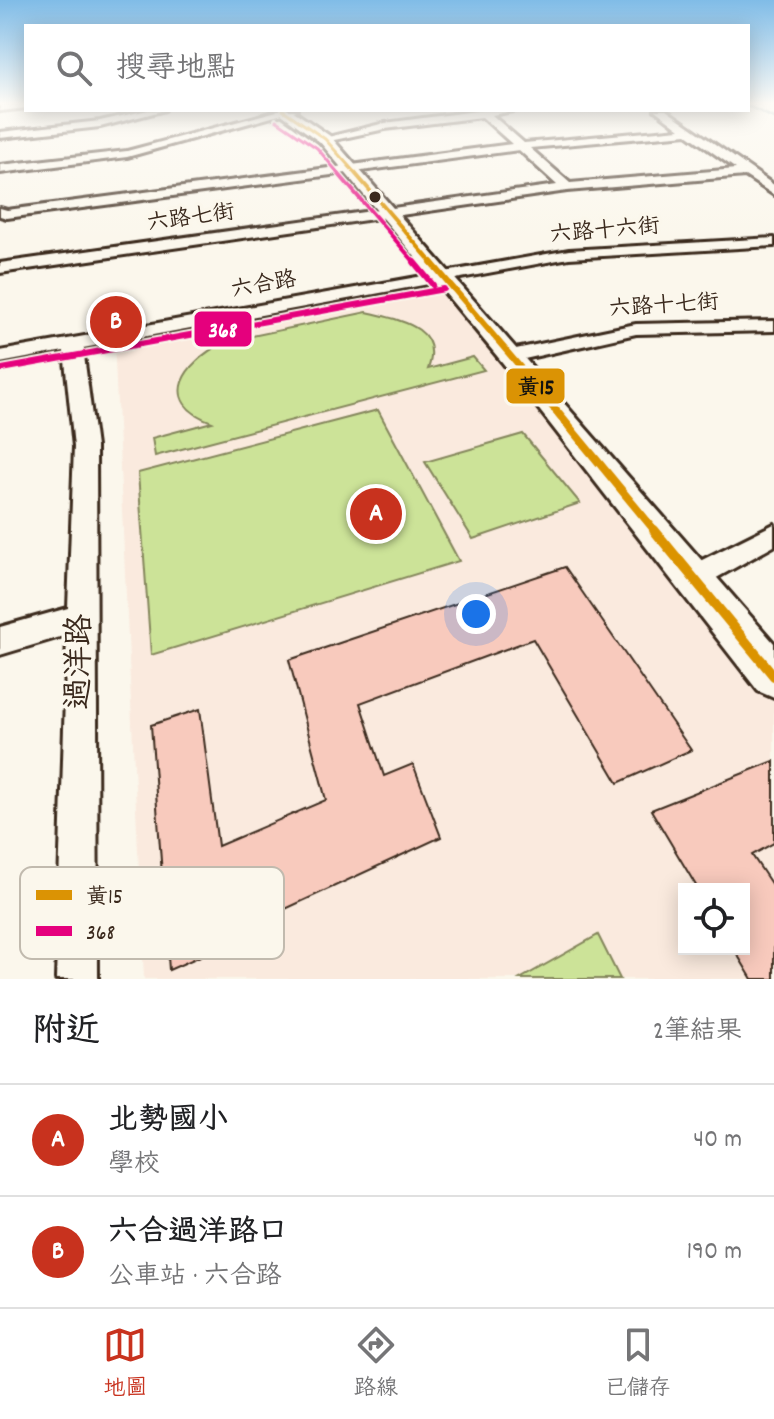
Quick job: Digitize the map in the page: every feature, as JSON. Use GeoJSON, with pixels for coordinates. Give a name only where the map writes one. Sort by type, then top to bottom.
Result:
{"type":"FeatureCollection","features":[{"type":"Feature","properties":{"kind":"street"},"geometry":{"type":"LineString","coordinates":[[0,169],[127,154],[147,149]]}},
{"type":"Feature","properties":{"kind":"street"},"geometry":{"type":"LineString","coordinates":[[334,149],[511,356],[774,676]]}},
{"type":"Feature","properties":{"kind":"street"},"geometry":{"type":"LineString","coordinates":[[0,212],[23,212],[499,149]]}},
{"type":"Feature","properties":{"kind":"street"},"geometry":{"type":"LineString","coordinates":[[524,149],[567,187]]}},
{"type":"Feature","properties":{"kind":"street"},"geometry":{"type":"LineString","coordinates":[[715,149],[774,191]]}},
{"type":"Feature","properties":{"kind":"street","name":"六路七街"},"geometry":{"type":"LineString","coordinates":[[0,268],[567,187],[749,172]]}},
{"type":"Feature","properties":{"kind":"street","name":"六路十六街"},"geometry":{"type":"LineString","coordinates":[[442,277],[569,254],[774,242]]}},
{"type":"Feature","properties":{"kind":"street","name":"六合路"},"geometry":{"type":"LineString","coordinates":[[0,357],[442,277]]}},
{"type":"Feature","properties":{"kind":"street","name":"六路十七街"},"geometry":{"type":"LineString","coordinates":[[511,356],[636,329],[774,326]]}},
{"type":"Feature","properties":{"kind":"street","name":"過洋路"},"geometry":{"type":"LineString","coordinates":[[73,345],[85,447],[79,867]]}},
{"type":"Feature","properties":{"kind":"street"},"geometry":{"type":"LineString","coordinates":[[692,578],[774,534]]}},
{"type":"Feature","properties":{"kind":"street"},"geometry":{"type":"LineString","coordinates":[[0,641],[83,617]]}},
{"type":"Feature","properties":{"kind":"street","name":"過洋路"},"geometry":{"type":"LineString","coordinates":[[77,959],[77,979]]}},
{"type":"Feature","properties":{"kind":"shaded area"},"geometry":{"type":"Polygon","coordinates":[[[439,283],[774,689],[774,979],[144,979],[143,959],[284,959],[284,867],[139,867],[114,340],[439,283]]]}},
{"type":"Feature","properties":{"kind":"green space"},"geometry":{"type":"Polygon","coordinates":[[[367,312],[404,322],[424,334],[430,343],[428,369],[473,357],[484,370],[155,456],[152,438],[212,422],[185,404],[181,393],[188,371],[210,351],[224,342],[367,312]]]}},
{"type":"Feature","properties":{"kind":"green space"},"geometry":{"type":"Polygon","coordinates":[[[378,410],[459,561],[151,655],[138,473],[378,410]]]}},
{"type":"Feature","properties":{"kind":"green space"},"geometry":{"type":"Polygon","coordinates":[[[523,434],[580,503],[473,539],[425,462],[523,434]]]}},
{"type":"Feature","properties":{"kind":"green space"},"geometry":{"type":"Polygon","coordinates":[[[598,935],[620,979],[520,979],[598,935]]]}},
{"type":"Feature","properties":{"kind":"building"},"geometry":{"type":"Polygon","coordinates":[[[565,567],[691,750],[618,783],[533,639],[360,703],[384,776],[413,764],[441,837],[284,910],[284,867],[161,867],[151,725],[200,709],[218,846],[326,800],[289,660],[565,567]]]}},
{"type":"Feature","properties":{"kind":"building"},"geometry":{"type":"Polygon","coordinates":[[[774,761],[774,843],[752,855],[774,888],[774,979],[752,979],[738,955],[750,955],[750,883],[694,883],[651,810],[774,761]]]}},
{"type":"Feature","properties":{"kind":"building"},"geometry":{"type":"Polygon","coordinates":[[[168,959],[194,959],[169,970],[168,959]]]}},
{"type":"Feature","properties":{"kind":"transit line","name":"368"},"geometry":{"type":"LineString","coordinates":[[318,149],[433,285]]}},
{"type":"Feature","properties":{"kind":"transit line","name":"黃15"},"geometry":{"type":"LineString","coordinates":[[334,149],[511,356],[774,676]]}},
{"type":"Feature","properties":{"kind":"transit line","name":"368"},"geometry":{"type":"LineString","coordinates":[[2,369],[444,289]]}},
{"type":"Feature","properties":{"kind":"place","name":"六合過洋路口"},"geometry":{"type":"Point","coordinates":[116,322]}},
{"type":"Feature","properties":{"kind":"place","name":"北勢國小"},"geometry":{"type":"Point","coordinates":[376,514]}}]}
